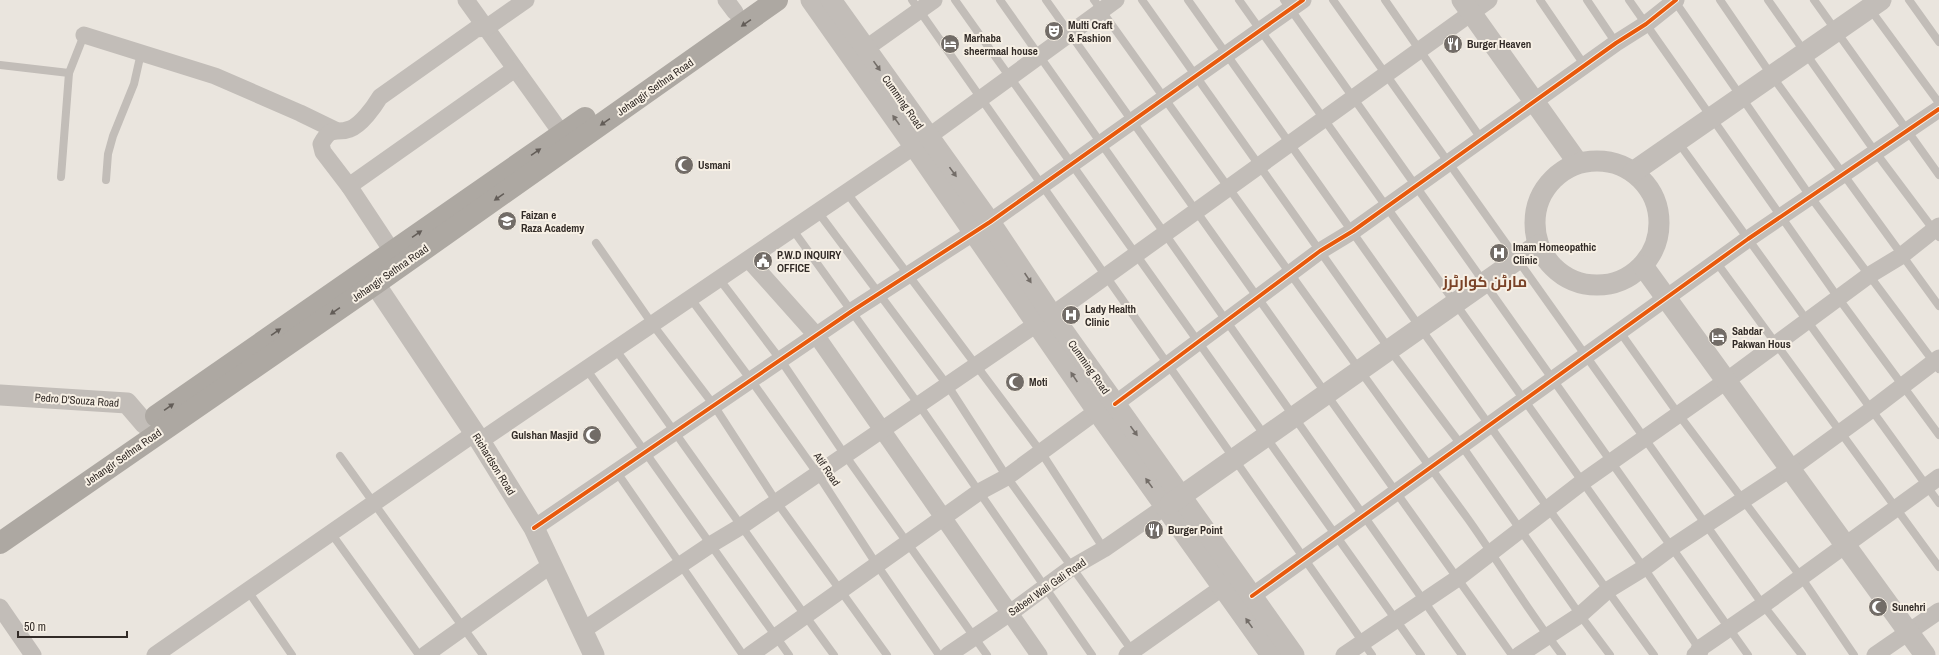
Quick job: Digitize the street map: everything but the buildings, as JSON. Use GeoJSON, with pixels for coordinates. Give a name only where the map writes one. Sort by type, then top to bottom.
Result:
{"type":"FeatureCollection","features":[{"type":"Feature","properties":{"kind":"highway","name":"Jehangir Sethna Road"},"geometry":{"type":"LineString","coordinates":[[0,543],[375,284],[777,0]]}},
{"type":"Feature","properties":{"kind":"highway","name":"Jehangir Sethna Road"},"geometry":{"type":"LineString","coordinates":[[0,526],[392,251],[562,134],[738,4]]}},
{"type":"Feature","properties":{"kind":"street"},"geometry":{"type":"LineString","coordinates":[[466,0],[562,134]]}},
{"type":"Feature","properties":{"kind":"street"},"geometry":{"type":"LineString","coordinates":[[392,251],[349,186],[323,152],[320,144],[327,134],[335,130],[350,129],[371,112],[380,97],[476,29],[486,28],[526,0]]}},
{"type":"Feature","properties":{"kind":"street","name":"Cumming Road"},"geometry":{"type":"LineString","coordinates":[[811,0],[921,142],[1106,407],[1174,501],[1252,596],[1294,655]]}},
{"type":"Feature","properties":{"kind":"street","name":"Cumming Road"},"geometry":{"type":"LineString","coordinates":[[831,0],[865,49],[921,142]]}},
{"type":"Feature","properties":{"kind":"street"},"geometry":{"type":"LineString","coordinates":[[865,49],[916,5],[934,0]]}},
{"type":"Feature","properties":{"kind":"street"},"geometry":{"type":"LineString","coordinates":[[162,653],[248,590],[374,503],[587,370],[720,280],[921,142],[1011,78],[1070,33],[1098,5],[1116,0]]}},
{"type":"Feature","properties":{"kind":"street"},"geometry":{"type":"LineString","coordinates":[[582,631],[681,564],[740,527],[817,473],[948,386],[1045,319],[1419,50],[1466,6],[1488,0]]}},
{"type":"Feature","properties":{"kind":"street"},"geometry":{"type":"LineString","coordinates":[[750,655],[842,591],[979,492],[1007,478],[1041,452],[1168,365],[1289,273],[1320,251],[1353,232],[1416,185],[1535,103],[1616,43],[1646,24],[1675,0]]}},
{"type":"Feature","properties":{"kind":"street"},"geometry":{"type":"LineString","coordinates":[[534,528],[644,451],[878,293],[981,227],[1042,185],[1227,54],[1293,3]]}},
{"type":"Feature","properties":{"kind":"street"},"geometry":{"type":"LineString","coordinates":[[1633,172],[1805,53],[1872,3]]}},
{"type":"Feature","properties":{"kind":"street"},"geometry":{"type":"LineString","coordinates":[[1466,6],[1578,164]]}},
{"type":"Feature","properties":{"kind":"street"},"geometry":{"type":"LineString","coordinates":[[84,35],[215,76],[335,130]]}},
{"type":"Feature","properties":{"kind":"street"},"geometry":{"type":"LineString","coordinates":[[349,186],[515,69]]}},
{"type":"Feature","properties":{"kind":"street"},"geometry":{"type":"LineString","coordinates":[[1252,596],[1666,298],[1717,263],[1748,239],[1909,131],[1939,109]]}},
{"type":"Feature","properties":{"kind":"street"},"geometry":{"type":"LineString","coordinates":[[1597,160],[1616,164],[1633,172],[1648,187],[1658,206],[1660,228],[1655,248],[1643,266],[1626,279],[1606,285],[1585,285],[1565,277],[1549,263],[1538,245],[1535,225],[1537,205],[1546,187],[1560,173],[1578,164],[1597,160]]}},
{"type":"Feature","properties":{"kind":"street"},"geometry":{"type":"LineString","coordinates":[[1344,655],[1367,649],[1396,621],[1458,578],[1581,483],[1644,437],[1726,381],[1868,276],[1901,256],[1937,231]]}},
{"type":"Feature","properties":{"kind":"street"},"geometry":{"type":"LineString","coordinates":[[1174,501],[1538,245]]}},
{"type":"Feature","properties":{"kind":"street"},"geometry":{"type":"LineString","coordinates":[[749,260],[816,335],[881,431],[1039,655]]}},
{"type":"Feature","properties":{"kind":"street"},"geometry":{"type":"LineString","coordinates":[[1643,266],[1925,655]]}},
{"type":"Feature","properties":{"kind":"street","name":"Richardson Road"},"geometry":{"type":"LineString","coordinates":[[375,284],[478,437],[534,528],[594,655]]}},
{"type":"Feature","properties":{"kind":"street"},"geometry":{"type":"LineString","coordinates":[[1519,655],[1580,614],[1608,590],[1644,568],[1672,546],[1744,500],[1937,363]]}},
{"type":"Feature","properties":{"kind":"street","name":"Pedro D'Souza Road"},"geometry":{"type":"LineString","coordinates":[[0,395],[127,403],[145,424]]}},
{"type":"Feature","properties":{"kind":"street"},"geometry":{"type":"LineString","coordinates":[[1700,654],[1699,649],[1763,605],[1933,481]]}},
{"type":"Feature","properties":{"kind":"street","name":"Cumming Road"},"geometry":{"type":"LineString","coordinates":[[1174,501],[1223,587],[1271,655]]}},
{"type":"Feature","properties":{"kind":"street","name":"Sabeel Wali Gali Road"},"geometry":{"type":"LineString","coordinates":[[948,655],[1010,613],[1071,568],[1104,549],[1174,501]]}},
{"type":"Feature","properties":{"kind":"street"},"geometry":{"type":"LineString","coordinates":[[425,655],[551,566]]}},
{"type":"Feature","properties":{"kind":"street"},"geometry":{"type":"LineString","coordinates":[[1132,654],[1223,587]]}},
{"type":"Feature","properties":{"kind":"street"},"geometry":{"type":"LineString","coordinates":[[0,607],[33,655]]}},
{"type":"Feature","properties":{"kind":"street"},"geometry":{"type":"LineString","coordinates":[[1875,655],[1939,611]]}},
{"type":"Feature","properties":{"kind":"lane"},"geometry":{"type":"LineString","coordinates":[[955,0],[1421,655]]}},
{"type":"Feature","properties":{"kind":"lane"},"geometry":{"type":"LineString","coordinates":[[1000,0],[1462,655]]}},
{"type":"Feature","properties":{"kind":"lane"},"geometry":{"type":"LineString","coordinates":[[1046,0],[1512,655]]}},
{"type":"Feature","properties":{"kind":"lane"},"geometry":{"type":"LineString","coordinates":[[1142,0],[1390,350],[1462,446],[1610,655]]}},
{"type":"Feature","properties":{"kind":"lane"},"geometry":{"type":"LineString","coordinates":[[1188,0],[1654,655]]}},
{"type":"Feature","properties":{"kind":"lane"},"geometry":{"type":"LineString","coordinates":[[1239,0],[1581,483],[1644,568],[1700,654]]}},
{"type":"Feature","properties":{"kind":"lane"},"geometry":{"type":"LineString","coordinates":[[1334,0],[1763,605],[1802,655]]}},
{"type":"Feature","properties":{"kind":"lane"},"geometry":{"type":"LineString","coordinates":[[1385,0],[1482,140]]}},
{"type":"Feature","properties":{"kind":"lane"},"geometry":{"type":"LineString","coordinates":[[1540,0],[1585,66]]}},
{"type":"Feature","properties":{"kind":"lane"},"geometry":{"type":"LineString","coordinates":[[1587,0],[1616,43]]}},
{"type":"Feature","properties":{"kind":"lane"},"geometry":{"type":"LineString","coordinates":[[1629,0],[1839,298],[1939,435]]}},
{"type":"Feature","properties":{"kind":"lane"},"geometry":{"type":"LineString","coordinates":[[1675,0],[1810,196],[1868,276],[1937,363]]}},
{"type":"Feature","properties":{"kind":"lane"},"geometry":{"type":"LineString","coordinates":[[1720,0],[1772,76],[1901,256],[1939,306]]}},
{"type":"Feature","properties":{"kind":"lane"},"geometry":{"type":"LineString","coordinates":[[1768,0],[1876,153],[1937,231]]}},
{"type":"Feature","properties":{"kind":"lane"},"geometry":{"type":"LineString","coordinates":[[1814,0],[1939,175]]}},
{"type":"Feature","properties":{"kind":"lane"},"geometry":{"type":"LineString","coordinates":[[1909,0],[1939,42]]}},
{"type":"Feature","properties":{"kind":"lane"},"geometry":{"type":"LineString","coordinates":[[1293,3],[1354,97],[1748,655]]}},
{"type":"Feature","properties":{"kind":"lane"},"geometry":{"type":"LineString","coordinates":[[1872,3],[1939,104]]}},
{"type":"Feature","properties":{"kind":"lane"},"geometry":{"type":"LineString","coordinates":[[916,5],[1367,649]]}},
{"type":"Feature","properties":{"kind":"lane"},"geometry":{"type":"LineString","coordinates":[[1098,5],[1289,273],[1492,552],[1562,655]]}},
{"type":"Feature","properties":{"kind":"lane"},"geometry":{"type":"LineString","coordinates":[[61,177],[69,72],[84,35]]}},
{"type":"Feature","properties":{"kind":"lane"},"geometry":{"type":"LineString","coordinates":[[106,180],[108,154],[113,136],[134,84],[141,52]]}},
{"type":"Feature","properties":{"kind":"lane"},"geometry":{"type":"LineString","coordinates":[[0,65],[69,72]]}},
{"type":"Feature","properties":{"kind":"lane"},"geometry":{"type":"LineString","coordinates":[[1678,141],[1871,410],[1933,481],[1939,503]]}},
{"type":"Feature","properties":{"kind":"lane"},"geometry":{"type":"LineString","coordinates":[[847,193],[1041,452],[1104,549]]}},
{"type":"Feature","properties":{"kind":"lane"},"geometry":{"type":"LineString","coordinates":[[818,212],[948,386],[1007,478],[1132,654]]}},
{"type":"Feature","properties":{"kind":"lane"},"geometry":{"type":"LineString","coordinates":[[793,230],[919,405],[1092,655]]}},
{"type":"Feature","properties":{"kind":"lane"},"geometry":{"type":"LineString","coordinates":[[596,243],[653,325],[714,404],[776,501],[842,591],[886,655]]}},
{"type":"Feature","properties":{"kind":"lane"},"geometry":{"type":"LineString","coordinates":[[1717,263],[1939,567]]}},
{"type":"Feature","properties":{"kind":"lane"},"geometry":{"type":"LineString","coordinates":[[720,280],[780,360],[845,455],[988,655]]}},
{"type":"Feature","properties":{"kind":"lane","name":"Atif Road"},"geometry":{"type":"LineString","coordinates":[[691,299],[817,473],[876,565],[939,655]]}},
{"type":"Feature","properties":{"kind":"lane"},"geometry":{"type":"LineString","coordinates":[[1620,332],[1678,415],[1801,577],[1854,655]]}},
{"type":"Feature","properties":{"kind":"lane"},"geometry":{"type":"LineString","coordinates":[[616,350],[675,431],[740,527],[834,655]]}},
{"type":"Feature","properties":{"kind":"lane"},"geometry":{"type":"LineString","coordinates":[[587,370],[789,655]]}},
{"type":"Feature","properties":{"kind":"lane"},"geometry":{"type":"LineString","coordinates":[[340,456],[483,655]]}},
{"type":"Feature","properties":{"kind":"lane"},"geometry":{"type":"LineString","coordinates":[[616,471],[744,655]]}},
{"type":"Feature","properties":{"kind":"lane"},"geometry":{"type":"LineString","coordinates":[[331,533],[419,655]]}},
{"type":"Feature","properties":{"kind":"lane"},"geometry":{"type":"LineString","coordinates":[[248,590],[292,655]]}},
{"type":"Feature","properties":{"kind":"cycle path"},"geometry":{"type":"LineString","coordinates":[[534,528],[852,311],[990,222],[1303,0]]}},
{"type":"Feature","properties":{"kind":"cycle path"},"geometry":{"type":"LineString","coordinates":[[1115,404],[1320,251],[1353,231],[1616,43],[1646,24],[1676,0]]}},
{"type":"Feature","properties":{"kind":"cycle path"},"geometry":{"type":"LineString","coordinates":[[1252,596],[1748,239],[1939,109]]}},
{"type":"Feature","properties":{"kind":"place","name":"Multi Craft & Fashion"},"geometry":{"type":"Point","coordinates":[1054,31]}},
{"type":"Feature","properties":{"kind":"place","name":"Marhaba sheermaal house"},"geometry":{"type":"Point","coordinates":[950,44]}},
{"type":"Feature","properties":{"kind":"place","name":"Burger Heaven"},"geometry":{"type":"Point","coordinates":[1453,44]}},
{"type":"Feature","properties":{"kind":"place","name":"Usmani"},"geometry":{"type":"Point","coordinates":[684,165]}},
{"type":"Feature","properties":{"kind":"place","name":"Faizan e Raza Academy"},"geometry":{"type":"Point","coordinates":[507,221]}},
{"type":"Feature","properties":{"kind":"place","name":"Imam Homeopathic Clinic"},"geometry":{"type":"Point","coordinates":[1499,253]}},
{"type":"Feature","properties":{"kind":"place","name":"P.W.D INQUIRY OFFICE"},"geometry":{"type":"Point","coordinates":[763,261]}},
{"type":"Feature","properties":{"kind":"place","name":"Lady Health Clinic"},"geometry":{"type":"Point","coordinates":[1071,315]}},
{"type":"Feature","properties":{"kind":"place","name":"Sabdar Pakwan Hous"},"geometry":{"type":"Point","coordinates":[1718,337]}},
{"type":"Feature","properties":{"kind":"place","name":"Moti"},"geometry":{"type":"Point","coordinates":[1015,382]}},
{"type":"Feature","properties":{"kind":"place","name":"Gulshan Masjid"},"geometry":{"type":"Point","coordinates":[592,435]}},
{"type":"Feature","properties":{"kind":"place","name":"Burger Point"},"geometry":{"type":"Point","coordinates":[1154,530]}},
{"type":"Feature","properties":{"kind":"place","name":"Sunehri"},"geometry":{"type":"Point","coordinates":[1878,607]}},
{"type":"Feature","properties":{"kind":"district","name":"مارٹن کوارٹرز"},"geometry":{"type":"Point","coordinates":[1485,282]}}]}
